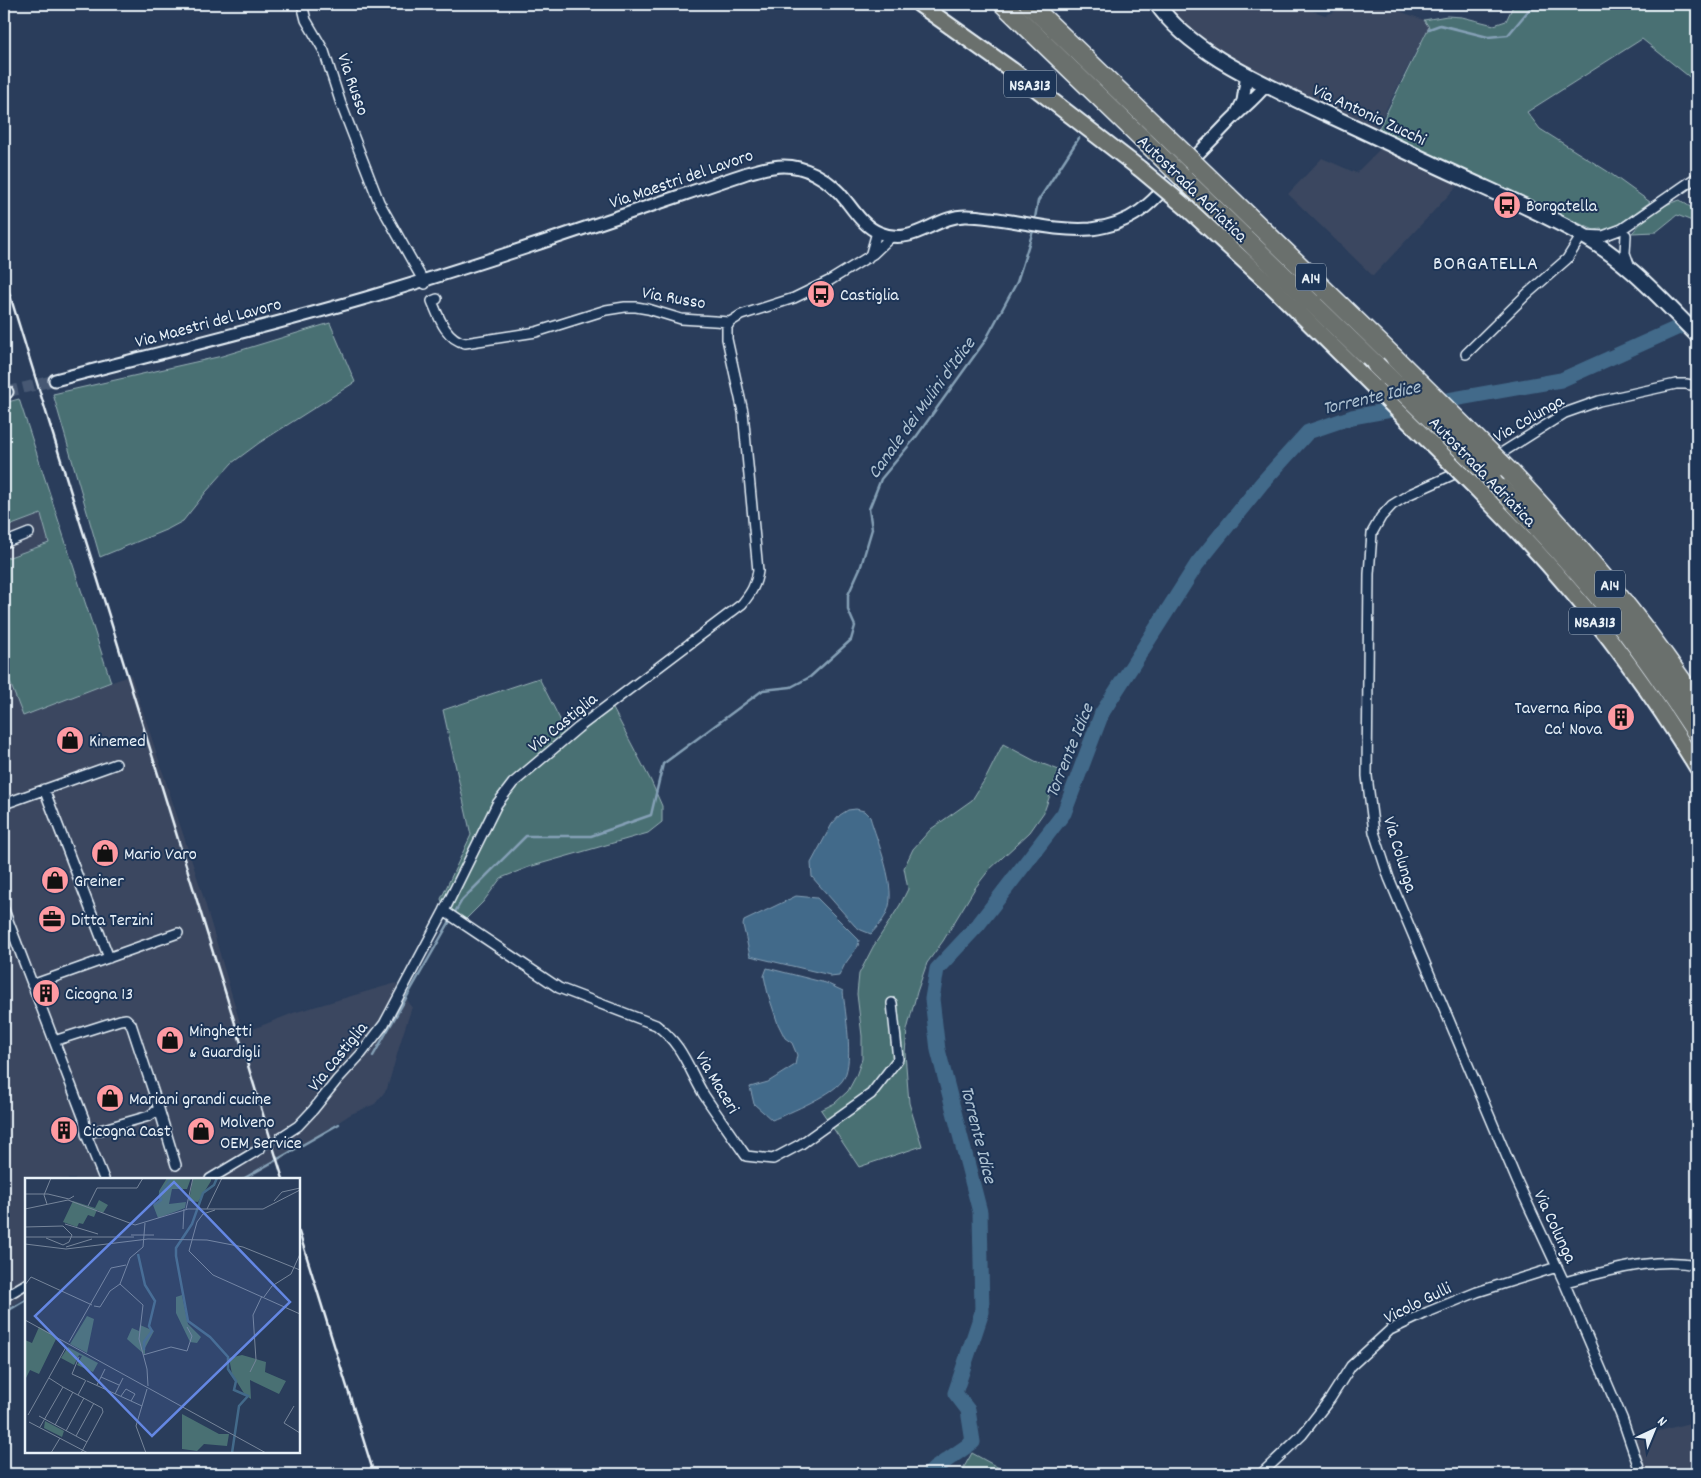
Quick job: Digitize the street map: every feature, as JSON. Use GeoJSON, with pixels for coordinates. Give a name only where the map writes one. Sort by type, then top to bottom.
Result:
{"type":"FeatureCollection","features":[{"type":"Feature","properties":{"kind":"highway","name":"NSA313"},"geometry":{"type":"LineString","coordinates":[[919,4],[1034,87],[1139,168],[1187,208],[1273,287],[1476,488],[1554,571],[1588,611],[1658,706],[1697,767]]}},
{"type":"Feature","properties":{"kind":"highway","name":"Autostrada Adriatica"},"geometry":{"type":"LineString","coordinates":[[1003,4],[1492,479],[1570,563],[1605,604],[1639,649],[1697,734]]}},
{"type":"Feature","properties":{"kind":"highway","name":"Autostrada Adriatica"},"geometry":{"type":"LineString","coordinates":[[1029,4],[1511,473],[1585,553],[1620,596],[1655,642],[1697,703]]}},
{"type":"Feature","properties":{"kind":"main road","name":"Via Antonio Zucchi"},"geometry":{"type":"LineString","coordinates":[[1157,4],[1173,24],[1186,35],[1266,85],[1510,199],[1582,235],[1608,252],[1638,277],[1697,335]]}},
{"type":"Feature","properties":{"kind":"street","name":"Via Russo"},"geometry":{"type":"LineString","coordinates":[[302,4],[306,20],[324,52],[341,104],[379,202],[424,282]]}},
{"type":"Feature","properties":{"kind":"street"},"geometry":{"type":"LineString","coordinates":[[1236,115],[1243,101],[1247,74]]}},
{"type":"Feature","properties":{"kind":"street"},"geometry":{"type":"LineString","coordinates":[[868,258],[877,232],[892,236],[907,236],[958,216],[1069,229],[1094,229],[1115,224],[1129,218],[1158,196],[1236,115],[1258,96],[1266,85]]}},
{"type":"Feature","properties":{"kind":"street","name":"Via Maestri del Lavoro"},"geometry":{"type":"LineString","coordinates":[[55,380],[424,282],[747,173],[773,166],[788,166],[802,169],[826,180],[836,188],[864,222],[877,232]]}},
{"type":"Feature","properties":{"kind":"street","name":"Via Antonio Zucchi"},"geometry":{"type":"LineString","coordinates":[[1608,252],[1611,241],[1697,177]]}},
{"type":"Feature","properties":{"kind":"street","name":"Via Antonio Zucchi"},"geometry":{"type":"LineString","coordinates":[[1582,235],[1603,236],[1626,229]]}},
{"type":"Feature","properties":{"kind":"street","name":"Via Antonio Zucchi"},"geometry":{"type":"LineString","coordinates":[[1626,229],[1625,253],[1628,264],[1638,277]]}},
{"type":"Feature","properties":{"kind":"street"},"geometry":{"type":"LineString","coordinates":[[1466,354],[1527,294],[1567,260],[1582,235]]}},
{"type":"Feature","properties":{"kind":"street","name":"Via Russo"},"geometry":{"type":"LineString","coordinates":[[437,299],[432,302],[449,334],[454,340],[465,343],[536,332],[606,310],[625,308],[642,308],[681,319],[730,322],[741,315],[806,293],[868,258],[892,236]]}},
{"type":"Feature","properties":{"kind":"street","name":"Via Castiglia"},"geometry":{"type":"LineString","coordinates":[[282,1137],[298,1126],[313,1110],[337,1080],[362,1054],[384,1024],[449,915],[497,804],[513,783],[578,728],[742,604],[752,593],[758,571],[743,412],[727,339],[727,327],[730,322]]}},
{"type":"Feature","properties":{"kind":"street","name":"Via Colunga"},"geometry":{"type":"LineString","coordinates":[[1641,1474],[1622,1418],[1564,1282],[1516,1181],[1388,878],[1374,832],[1367,776],[1369,574],[1372,533],[1381,517],[1392,505],[1410,494],[1503,452],[1566,413],[1599,401],[1676,384],[1697,386]]}},
{"type":"Feature","properties":{"kind":"street"},"geometry":{"type":"LineString","coordinates":[[4,543],[29,534]]}},
{"type":"Feature","properties":{"kind":"street"},"geometry":{"type":"LineString","coordinates":[[4,804],[116,764]]}},
{"type":"Feature","properties":{"kind":"street"},"geometry":{"type":"LineString","coordinates":[[44,789],[109,958]]}},
{"type":"Feature","properties":{"kind":"street"},"geometry":{"type":"LineString","coordinates":[[4,910],[84,1119],[86,1134],[104,1178]]}},
{"type":"Feature","properties":{"kind":"street","name":"Via Maceri"},"geometry":{"type":"LineString","coordinates":[[449,915],[560,988],[656,1025],[669,1035],[678,1046],[703,1093],[746,1156],[772,1159],[802,1144],[872,1094],[898,1059],[892,1003]]}},
{"type":"Feature","properties":{"kind":"street"},"geometry":{"type":"LineString","coordinates":[[32,985],[178,933]]}},
{"type":"Feature","properties":{"kind":"street"},"geometry":{"type":"LineString","coordinates":[[54,1041],[126,1019],[131,1024],[176,1165]]}},
{"type":"Feature","properties":{"kind":"street"},"geometry":{"type":"LineString","coordinates":[[86,1134],[149,1116],[159,1109]]}},
{"type":"Feature","properties":{"kind":"street"},"geometry":{"type":"LineString","coordinates":[[212,1178],[260,1149]]}},
{"type":"Feature","properties":{"kind":"street"},"geometry":{"type":"LineString","coordinates":[[1564,1282],[1647,1263],[1682,1262],[1697,1265]]}},
{"type":"Feature","properties":{"kind":"street","name":"Vicolo Gulli"},"geometry":{"type":"LineString","coordinates":[[1261,1474],[1302,1435],[1330,1399],[1351,1366],[1390,1330],[1477,1292],[1556,1267]]}},
{"type":"Feature","properties":{"kind":"street"},"geometry":{"type":"LineString","coordinates":[[4,1298],[25,1285]]}},
{"type":"Feature","properties":{"kind":"shaded area"},"geometry":{"type":"Polygon","coordinates":[[[1166,4],[1293,4],[1325,15],[1334,12],[1337,4],[1380,4],[1424,20],[1429,26],[1375,131],[1260,73],[1199,37],[1166,4]]]}},
{"type":"Feature","properties":{"kind":"shaded area"},"geometry":{"type":"Polygon","coordinates":[[[1381,148],[1460,183],[1373,276],[1288,194],[1322,158],[1356,173],[1381,148]]]}},
{"type":"Feature","properties":{"kind":"shaded area"},"geometry":{"type":"Polygon","coordinates":[[[41,514],[49,542],[4,559],[4,528],[41,514]]]}},
{"type":"Feature","properties":{"kind":"shaded area"},"geometry":{"type":"Polygon","coordinates":[[[4,667],[23,716],[131,675],[201,889],[243,1033],[293,1013],[396,983],[412,1007],[387,1089],[375,1104],[351,1114],[281,1160],[248,1178],[25,1178],[25,1298],[4,1311],[4,667]]]}},
{"type":"Feature","properties":{"kind":"shaded area"},"geometry":{"type":"Polygon","coordinates":[[[848,810],[864,811],[870,817],[885,865],[890,891],[890,902],[887,912],[871,934],[855,926],[812,877],[811,863],[832,824],[840,815],[848,810]]]}},
{"type":"Feature","properties":{"kind":"shaded area"},"geometry":{"type":"Polygon","coordinates":[[[796,896],[817,898],[859,940],[858,946],[839,976],[830,977],[830,975],[750,956],[743,925],[744,921],[796,896]]]}},
{"type":"Feature","properties":{"kind":"shaded area"},"geometry":{"type":"Polygon","coordinates":[[[767,968],[826,983],[843,991],[849,1048],[847,1070],[840,1084],[812,1102],[772,1120],[754,1104],[750,1087],[768,1082],[795,1065],[797,1055],[792,1043],[785,1038],[778,1024],[764,976],[767,968]]]}},
{"type":"Feature","properties":{"kind":"shaded area"},"geometry":{"type":"Polygon","coordinates":[[[1697,1421],[1697,1474],[1639,1474],[1628,1439],[1697,1421]]]}},
{"type":"Feature","properties":{"kind":"green space"},"geometry":{"type":"Polygon","coordinates":[[[1514,4],[1697,4],[1697,83],[1642,39],[1527,112],[1540,129],[1607,171],[1650,202],[1607,233],[1601,229],[1594,230],[1377,132],[1429,27],[1424,20],[1447,16],[1462,17],[1494,25],[1506,21],[1514,4]]]}},
{"type":"Feature","properties":{"kind":"green space"},"geometry":{"type":"Polygon","coordinates":[[[1680,200],[1693,209],[1697,207],[1697,223],[1677,215],[1656,232],[1632,233],[1653,212],[1665,205],[1680,200]]]}},
{"type":"Feature","properties":{"kind":"green space"},"geometry":{"type":"Polygon","coordinates":[[[330,323],[355,382],[259,443],[232,463],[183,521],[100,557],[53,394],[222,356],[330,323]]]}},
{"type":"Feature","properties":{"kind":"green space"},"geometry":{"type":"Polygon","coordinates":[[[19,399],[111,682],[23,716],[4,667],[4,559],[49,543],[41,514],[4,528],[4,403],[19,399]]]}},
{"type":"Feature","properties":{"kind":"green space"},"geometry":{"type":"Polygon","coordinates":[[[539,678],[567,733],[609,701],[662,806],[662,822],[648,833],[529,867],[501,878],[483,902],[462,923],[447,914],[441,899],[471,835],[443,710],[539,678]]]}},
{"type":"Feature","properties":{"kind":"green space"},"geometry":{"type":"Polygon","coordinates":[[[1003,744],[1035,761],[1059,770],[1044,812],[1030,832],[989,870],[975,888],[943,941],[927,963],[907,1030],[905,1053],[909,1103],[922,1146],[859,1167],[821,1110],[835,1103],[848,1091],[862,1059],[862,1036],[857,994],[859,974],[908,889],[904,868],[913,849],[931,829],[972,800],[1003,744]]]}},
{"type":"Feature","properties":{"kind":"green space"},"geometry":{"type":"Polygon","coordinates":[[[972,1453],[1010,1474],[960,1474],[972,1453]]]}},
{"type":"Feature","properties":{"kind":"waterway","name":"Canale dei Mulini d'Idice"},"geometry":{"type":"LineString","coordinates":[[1429,29],[1440,25],[1488,37],[1508,35],[1534,4]]}},
{"type":"Feature","properties":{"kind":"waterway","name":"Canale dei Mulini d'Idice"},"geometry":{"type":"LineString","coordinates":[[1035,218],[1038,201],[1079,138]]}},
{"type":"Feature","properties":{"kind":"waterway","name":"Canale dei Mulini d'Idice"},"geometry":{"type":"LineString","coordinates":[[373,1056],[462,900],[526,836],[591,836],[651,815],[663,764],[763,690],[791,687],[810,677],[851,640],[855,626],[848,610],[848,595],[861,566],[872,529],[869,509],[881,479],[916,437],[985,341],[1017,282],[1033,231]]}},
{"type":"Feature","properties":{"kind":"waterway","name":"Torrente Idice"},"geometry":{"type":"LineString","coordinates":[[1431,403],[1561,380],[1697,319]]}},
{"type":"Feature","properties":{"kind":"waterway","name":"Torrente Idice"},"geometry":{"type":"LineString","coordinates":[[929,1474],[973,1442],[968,1410],[955,1393],[982,1312],[980,1212],[938,1050],[932,999],[937,969],[978,925],[1064,813],[1102,713],[1197,564],[1262,483],[1308,432],[1352,417],[1408,407]]}},
{"type":"Feature","properties":{"kind":"waterway","name":"Canale dei Mulini d'Idice"},"geometry":{"type":"LineString","coordinates":[[245,1178],[339,1124]]}},
{"type":"Feature","properties":{"kind":"waterway","name":"Canale dei Mulini d'Idice"},"geometry":{"type":"LineString","coordinates":[[4,1313],[25,1301]]}},
{"type":"Feature","properties":{"kind":"tunnel"},"geometry":{"type":"LineString","coordinates":[[7,392],[55,380]]}},
{"type":"Feature","properties":{"kind":"tunnel"},"geometry":{"type":"LineString","coordinates":[[260,1149],[281,1137]]}},
{"type":"Feature","properties":{"kind":"railway"},"geometry":{"type":"LineString","coordinates":[[4,276],[283,1178]]}},
{"type":"Feature","properties":{"kind":"railway"},"geometry":{"type":"LineString","coordinates":[[300,1235],[374,1474]]}},
{"type":"Feature","properties":{"kind":"place","name":"Borgatella"},"geometry":{"type":"Point","coordinates":[1507,205]}},
{"type":"Feature","properties":{"kind":"place","name":"Castiglia"},"geometry":{"type":"Point","coordinates":[821,294]}},
{"type":"Feature","properties":{"kind":"place","name":"Taverna Ripa Ca' Nova"},"geometry":{"type":"Point","coordinates":[1621,717]}},
{"type":"Feature","properties":{"kind":"place","name":"Kinemed"},"geometry":{"type":"Point","coordinates":[70,740]}},
{"type":"Feature","properties":{"kind":"place","name":"Mario Varo"},"geometry":{"type":"Point","coordinates":[105,853]}},
{"type":"Feature","properties":{"kind":"place","name":"Greiner"},"geometry":{"type":"Point","coordinates":[55,880]}},
{"type":"Feature","properties":{"kind":"place","name":"Ditta Terzini"},"geometry":{"type":"Point","coordinates":[52,919]}},
{"type":"Feature","properties":{"kind":"place","name":"Cicogna 13"},"geometry":{"type":"Point","coordinates":[46,993]}},
{"type":"Feature","properties":{"kind":"place","name":"Minghetti & Guardigli"},"geometry":{"type":"Point","coordinates":[170,1040]}},
{"type":"Feature","properties":{"kind":"place","name":"Mariani grandi cucine"},"geometry":{"type":"Point","coordinates":[110,1098]}},
{"type":"Feature","properties":{"kind":"place","name":"Cicogna Cast"},"geometry":{"type":"Point","coordinates":[64,1130]}},
{"type":"Feature","properties":{"kind":"place","name":"Molveno OEM Service"},"geometry":{"type":"Point","coordinates":[201,1131]}},
{"type":"Feature","properties":{"kind":"district","name":"BORGATELLA"},"geometry":{"type":"Point","coordinates":[1486,262]}}]}
